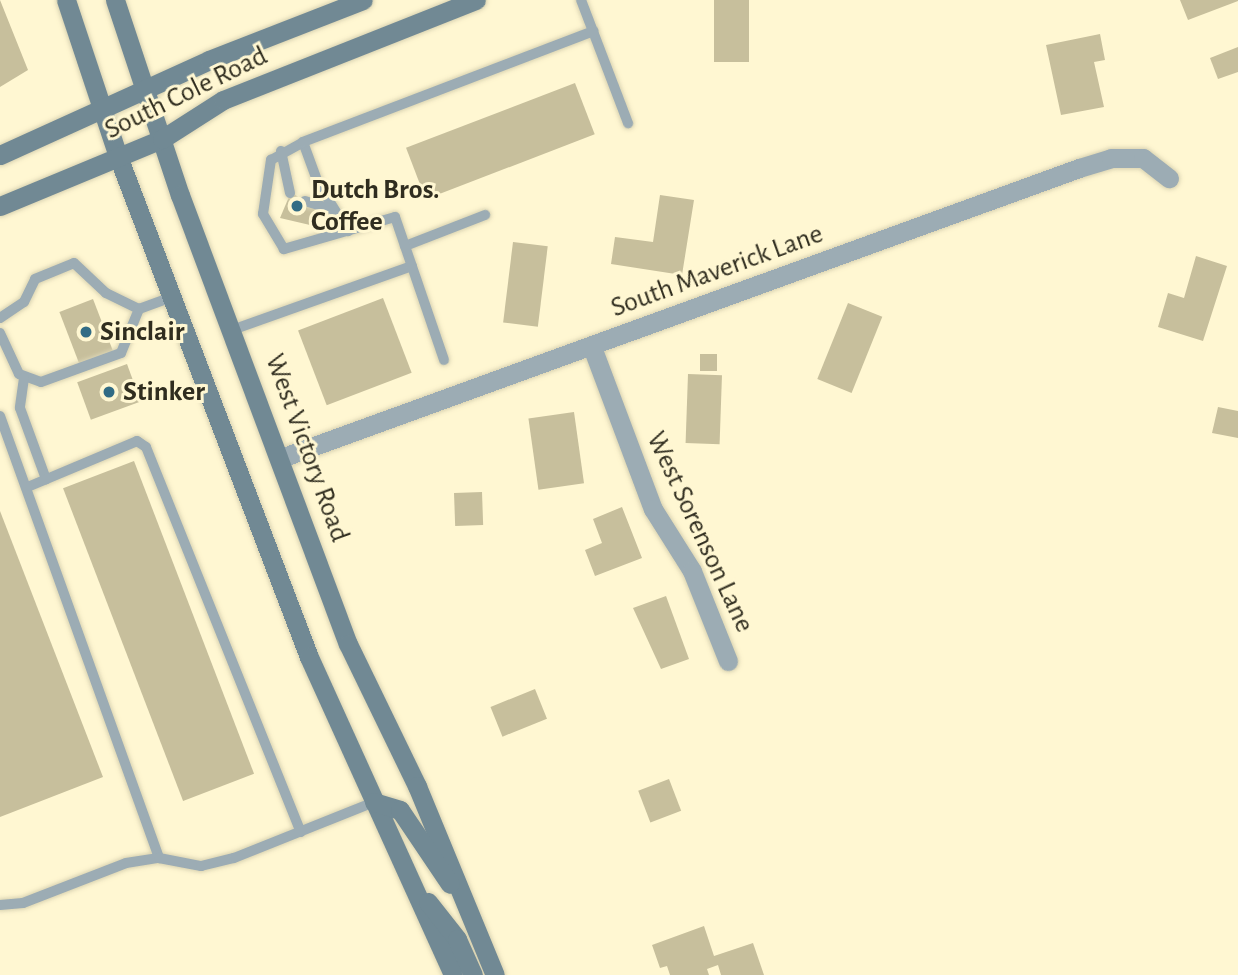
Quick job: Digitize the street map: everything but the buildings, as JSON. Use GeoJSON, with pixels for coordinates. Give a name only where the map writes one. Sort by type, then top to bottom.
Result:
{"type":"FeatureCollection","features":[{"type":"Feature","properties":{"kind":"main road"},"geometry":{"type":"LineString","coordinates":[[66,0],[119,159],[309,657],[453,975]]}},
{"type":"Feature","properties":{"kind":"main road","name":"West Victory Road"},"geometry":{"type":"LineString","coordinates":[[115,0],[162,139],[348,644],[495,975]]}},
{"type":"Feature","properties":{"kind":"main road","name":"South Cole Road"},"geometry":{"type":"LineString","coordinates":[[0,155],[146,90],[363,0]]}},
{"type":"Feature","properties":{"kind":"main road","name":"South Cole Road"},"geometry":{"type":"LineString","coordinates":[[0,206],[162,139],[223,100],[476,0]]}},
{"type":"Feature","properties":{"kind":"main road","name":"West Victory Road"},"geometry":{"type":"LineString","coordinates":[[374,802],[400,810],[467,907]]}},
{"type":"Feature","properties":{"kind":"main road"},"geometry":{"type":"LineString","coordinates":[[413,886],[457,939],[473,975]]}},
{"type":"Feature","properties":{"kind":"street","name":"South Maverick Lane"},"geometry":{"type":"LineString","coordinates":[[281,458],[1111,158],[1143,158],[1169,178]]}},
{"type":"Feature","properties":{"kind":"street","name":"West Sorenson Lane"},"geometry":{"type":"LineString","coordinates":[[592,347],[653,509],[692,570],[729,661]]}},
{"type":"Feature","properties":{"kind":"lane"},"geometry":{"type":"LineString","coordinates":[[580,0],[628,123]]}},
{"type":"Feature","properties":{"kind":"lane"},"geometry":{"type":"LineString","coordinates":[[444,360],[405,246],[390,214],[348,231],[285,249],[267,226],[263,188],[281,151],[593,31]]}},
{"type":"Feature","properties":{"kind":"lane"},"geometry":{"type":"LineString","coordinates":[[303,142],[334,210],[348,231]]}},
{"type":"Feature","properties":{"kind":"lane"},"geometry":{"type":"LineString","coordinates":[[281,151],[290,193]]}},
{"type":"Feature","properties":{"kind":"lane"},"geometry":{"type":"LineString","coordinates":[[305,201],[334,210]]}},
{"type":"Feature","properties":{"kind":"lane"},"geometry":{"type":"LineString","coordinates":[[405,246],[485,215]]}},
{"type":"Feature","properties":{"kind":"lane"},"geometry":{"type":"LineString","coordinates":[[0,318],[24,302],[35,279],[74,263],[106,293],[139,309],[172,297]]}},
{"type":"Feature","properties":{"kind":"lane"},"geometry":{"type":"LineString","coordinates":[[232,330],[412,266]]}},
{"type":"Feature","properties":{"kind":"lane"},"geometry":{"type":"LineString","coordinates":[[24,378],[41,382],[121,353],[139,309]]}},
{"type":"Feature","properties":{"kind":"lane"},"geometry":{"type":"LineString","coordinates":[[0,333],[24,378],[20,408],[46,479]]}},
{"type":"Feature","properties":{"kind":"lane"},"geometry":{"type":"LineString","coordinates":[[0,416],[30,486],[159,858]]}},
{"type":"Feature","properties":{"kind":"lane"},"geometry":{"type":"LineString","coordinates":[[30,486],[137,441],[146,447],[300,832]]}},
{"type":"Feature","properties":{"kind":"lane"},"geometry":{"type":"LineString","coordinates":[[0,905],[159,858],[201,866],[300,832],[374,802]]}},
{"type":"Feature","properties":{"kind":"place","name":"Dutch Bros. Coffee"},"geometry":{"type":"Point","coordinates":[297,206]}},
{"type":"Feature","properties":{"kind":"place","name":"Sinclair"},"geometry":{"type":"Point","coordinates":[86,332]}},
{"type":"Feature","properties":{"kind":"place","name":"Stinker"},"geometry":{"type":"Point","coordinates":[109,392]}}]}
